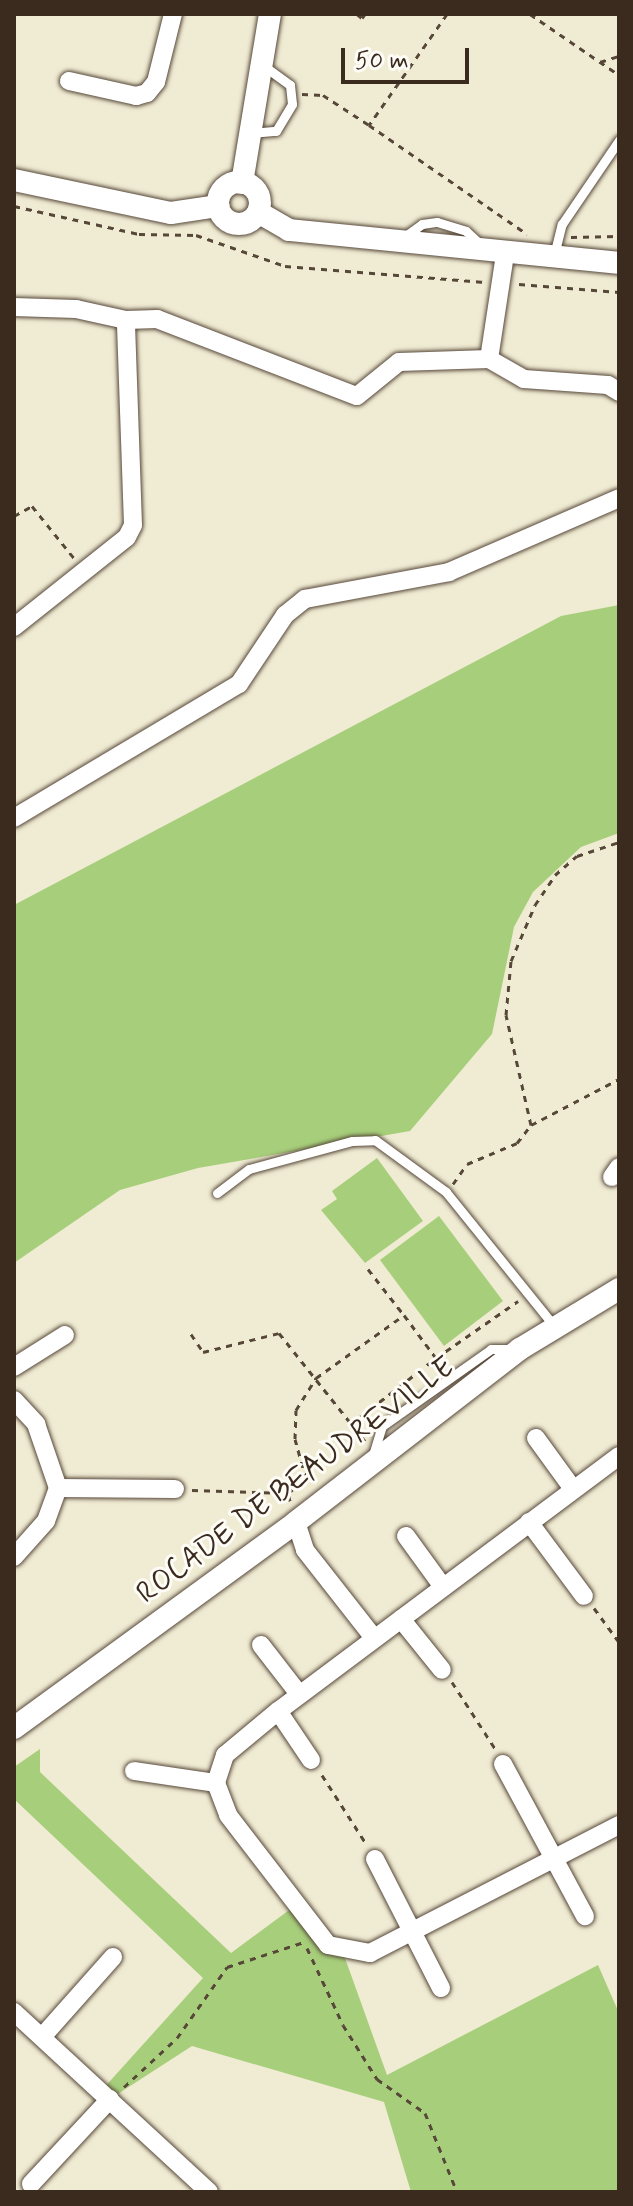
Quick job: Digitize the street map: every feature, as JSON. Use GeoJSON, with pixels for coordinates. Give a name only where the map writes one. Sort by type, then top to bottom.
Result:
{"type":"FeatureCollection","features":[{"type":"Feature","properties":{"kind":"street"},"geometry":{"type":"LineString","coordinates":[[69,81],[136,96],[147,93],[156,82],[173,14]]}},
{"type":"Feature","properties":{"kind":"street"},"geometry":{"type":"LineString","coordinates":[[242,183],[270,14]]}},
{"type":"Feature","properties":{"kind":"street"},"geometry":{"type":"LineString","coordinates":[[14,180],[171,213],[218,206]]}},
{"type":"Feature","properties":{"kind":"street"},"geometry":{"type":"LineString","coordinates":[[242,183],[257,193],[258,212],[237,224],[224,218],[218,206],[224,188],[242,183]]}},
{"type":"Feature","properties":{"kind":"street"},"geometry":{"type":"LineString","coordinates":[[258,212],[289,230],[495,253],[554,251],[619,263]]}},
{"type":"Feature","properties":{"kind":"street"},"geometry":{"type":"LineString","coordinates":[[489,359],[500,283],[495,253]]}},
{"type":"Feature","properties":{"kind":"street"},"geometry":{"type":"LineString","coordinates":[[14,307],[76,309],[126,320],[157,319],[357,396],[399,362],[489,359],[524,379],[608,385],[619,392]]}},
{"type":"Feature","properties":{"kind":"street"},"geometry":{"type":"LineString","coordinates":[[14,627],[127,537],[133,525],[126,320]]}},
{"type":"Feature","properties":{"kind":"street"},"geometry":{"type":"LineString","coordinates":[[14,818],[239,684],[285,615],[305,599],[449,572],[619,498]]}},
{"type":"Feature","properties":{"kind":"street","name":"ROCADE DE BEAUDREVILLE"},"geometry":{"type":"LineString","coordinates":[[14,1728],[296,1522],[371,1459],[520,1349],[619,1289]]}},
{"type":"Feature","properties":{"kind":"street"},"geometry":{"type":"LineString","coordinates":[[14,1367],[65,1335]]}},
{"type":"Feature","properties":{"kind":"street"},"geometry":{"type":"LineString","coordinates":[[14,1400],[36,1424],[58,1488],[46,1521],[14,1557]]}},
{"type":"Feature","properties":{"kind":"street"},"geometry":{"type":"LineString","coordinates":[[536,1438],[573,1489]]}},
{"type":"Feature","properties":{"kind":"street"},"geometry":{"type":"LineString","coordinates":[[619,1456],[278,1711],[225,1755],[216,1783],[228,1815],[310,1936],[328,1945],[370,1953],[619,1825]]}},
{"type":"Feature","properties":{"kind":"street"},"geometry":{"type":"LineString","coordinates":[[58,1488],[175,1489]]}},
{"type":"Feature","properties":{"kind":"street"},"geometry":{"type":"LineString","coordinates":[[296,1522],[305,1550],[374,1638]]}},
{"type":"Feature","properties":{"kind":"street"},"geometry":{"type":"LineString","coordinates":[[529,1522],[584,1596]]}},
{"type":"Feature","properties":{"kind":"street"},"geometry":{"type":"LineString","coordinates":[[406,1536],[443,1587]]}},
{"type":"Feature","properties":{"kind":"street"},"geometry":{"type":"LineString","coordinates":[[401,1619],[442,1670]]}},
{"type":"Feature","properties":{"kind":"street"},"geometry":{"type":"LineString","coordinates":[[261,1645],[299,1694]]}},
{"type":"Feature","properties":{"kind":"street"},"geometry":{"type":"LineString","coordinates":[[278,1711],[311,1760]]}},
{"type":"Feature","properties":{"kind":"street"},"geometry":{"type":"LineString","coordinates":[[503,1764],[556,1856],[585,1916]]}},
{"type":"Feature","properties":{"kind":"street"},"geometry":{"type":"LineString","coordinates":[[134,1771],[216,1783]]}},
{"type":"Feature","properties":{"kind":"street"},"geometry":{"type":"LineString","coordinates":[[375,1859],[441,1988]]}},
{"type":"Feature","properties":{"kind":"street"},"geometry":{"type":"LineString","coordinates":[[42,2037],[113,1957]]}},
{"type":"Feature","properties":{"kind":"street"},"geometry":{"type":"LineString","coordinates":[[14,2012],[209,2192]]}},
{"type":"Feature","properties":{"kind":"street"},"geometry":{"type":"LineString","coordinates":[[31,2184],[110,2099]]}},
{"type":"Feature","properties":{"kind":"lane"},"geometry":{"type":"LineString","coordinates":[[251,133],[276,131],[283,125],[292,93],[283,77],[262,65]]}},
{"type":"Feature","properties":{"kind":"lane"},"geometry":{"type":"LineString","coordinates":[[554,251],[562,224],[619,140]]}},
{"type":"Feature","properties":{"kind":"lane"},"geometry":{"type":"LineString","coordinates":[[217,1193],[249,1169],[352,1141],[375,1140],[446,1192],[530,1291],[554,1326]]}},
{"type":"Feature","properties":{"kind":"path"},"geometry":{"type":"LineString","coordinates":[[357,14],[362,18],[365,14]]}},
{"type":"Feature","properties":{"kind":"path"},"geometry":{"type":"LineString","coordinates":[[369,125],[447,14]]}},
{"type":"Feature","properties":{"kind":"path"},"geometry":{"type":"LineString","coordinates":[[530,14],[619,75]]}},
{"type":"Feature","properties":{"kind":"path"},"geometry":{"type":"LineString","coordinates":[[600,62],[619,56]]}},
{"type":"Feature","properties":{"kind":"path"},"geometry":{"type":"LineString","coordinates":[[292,93],[323,95],[554,251],[577,235],[619,236]]}},
{"type":"Feature","properties":{"kind":"path"},"geometry":{"type":"LineString","coordinates":[[14,206],[139,234],[196,235],[285,266],[619,292]]}},
{"type":"Feature","properties":{"kind":"path"},"geometry":{"type":"LineString","coordinates":[[14,516],[32,506],[84,570]]}},
{"type":"Feature","properties":{"kind":"path"},"geometry":{"type":"LineString","coordinates":[[531,1125],[506,1015],[511,961],[535,905],[555,875],[577,856],[619,842]]}},
{"type":"Feature","properties":{"kind":"path"},"geometry":{"type":"LineString","coordinates":[[446,1192],[467,1164],[517,1143],[531,1125],[619,1079]]}},
{"type":"Feature","properties":{"kind":"path"},"geometry":{"type":"LineString","coordinates":[[368,1269],[436,1358]]}},
{"type":"Feature","properties":{"kind":"path"},"geometry":{"type":"LineString","coordinates":[[351,1424],[530,1291]]}},
{"type":"Feature","properties":{"kind":"path"},"geometry":{"type":"LineString","coordinates":[[175,1489],[288,1493],[306,1479],[295,1439],[296,1410],[316,1378],[404,1315]]}},
{"type":"Feature","properties":{"kind":"path"},"geometry":{"type":"LineString","coordinates":[[191,1334],[203,1352],[279,1333],[351,1424],[371,1459]]}},
{"type":"Feature","properties":{"kind":"path"},"geometry":{"type":"LineString","coordinates":[[288,1493],[296,1522]]}},
{"type":"Feature","properties":{"kind":"path"},"geometry":{"type":"LineString","coordinates":[[584,1596],[619,1642]]}},
{"type":"Feature","properties":{"kind":"path"},"geometry":{"type":"LineString","coordinates":[[442,1670],[478,1717],[503,1764]]}},
{"type":"Feature","properties":{"kind":"path"},"geometry":{"type":"LineString","coordinates":[[311,1760],[346,1807],[375,1859]]}},
{"type":"Feature","properties":{"kind":"path"},"geometry":{"type":"LineString","coordinates":[[110,2099],[177,2038],[227,1967],[310,1936],[343,2025],[377,2079],[425,2113],[457,2192]]}},
{"type":"Feature","properties":{"kind":"green space"},"geometry":{"type":"Polygon","coordinates":[[[619,605],[619,833],[581,847],[533,892],[514,927],[492,1034],[410,1131],[198,1168],[120,1190],[14,1263],[14,905],[561,616],[619,605]]]}},
{"type":"Feature","properties":{"kind":"green space"},"geometry":{"type":"Polygon","coordinates":[[[377,1158],[423,1221],[365,1263],[321,1210],[337,1199],[332,1191],[377,1158]]]}},
{"type":"Feature","properties":{"kind":"green space"},"geometry":{"type":"Polygon","coordinates":[[[439,1216],[503,1301],[444,1346],[380,1260],[439,1216]]]}},
{"type":"Feature","properties":{"kind":"green space"},"geometry":{"type":"Polygon","coordinates":[[[40,1749],[40,1772],[231,1953],[296,1905],[341,1947],[387,2075],[598,1965],[619,2013],[619,2192],[411,2192],[384,2102],[192,2046],[110,2099],[101,2091],[203,1978],[14,1799],[14,1767],[40,1749]]]}}]}
